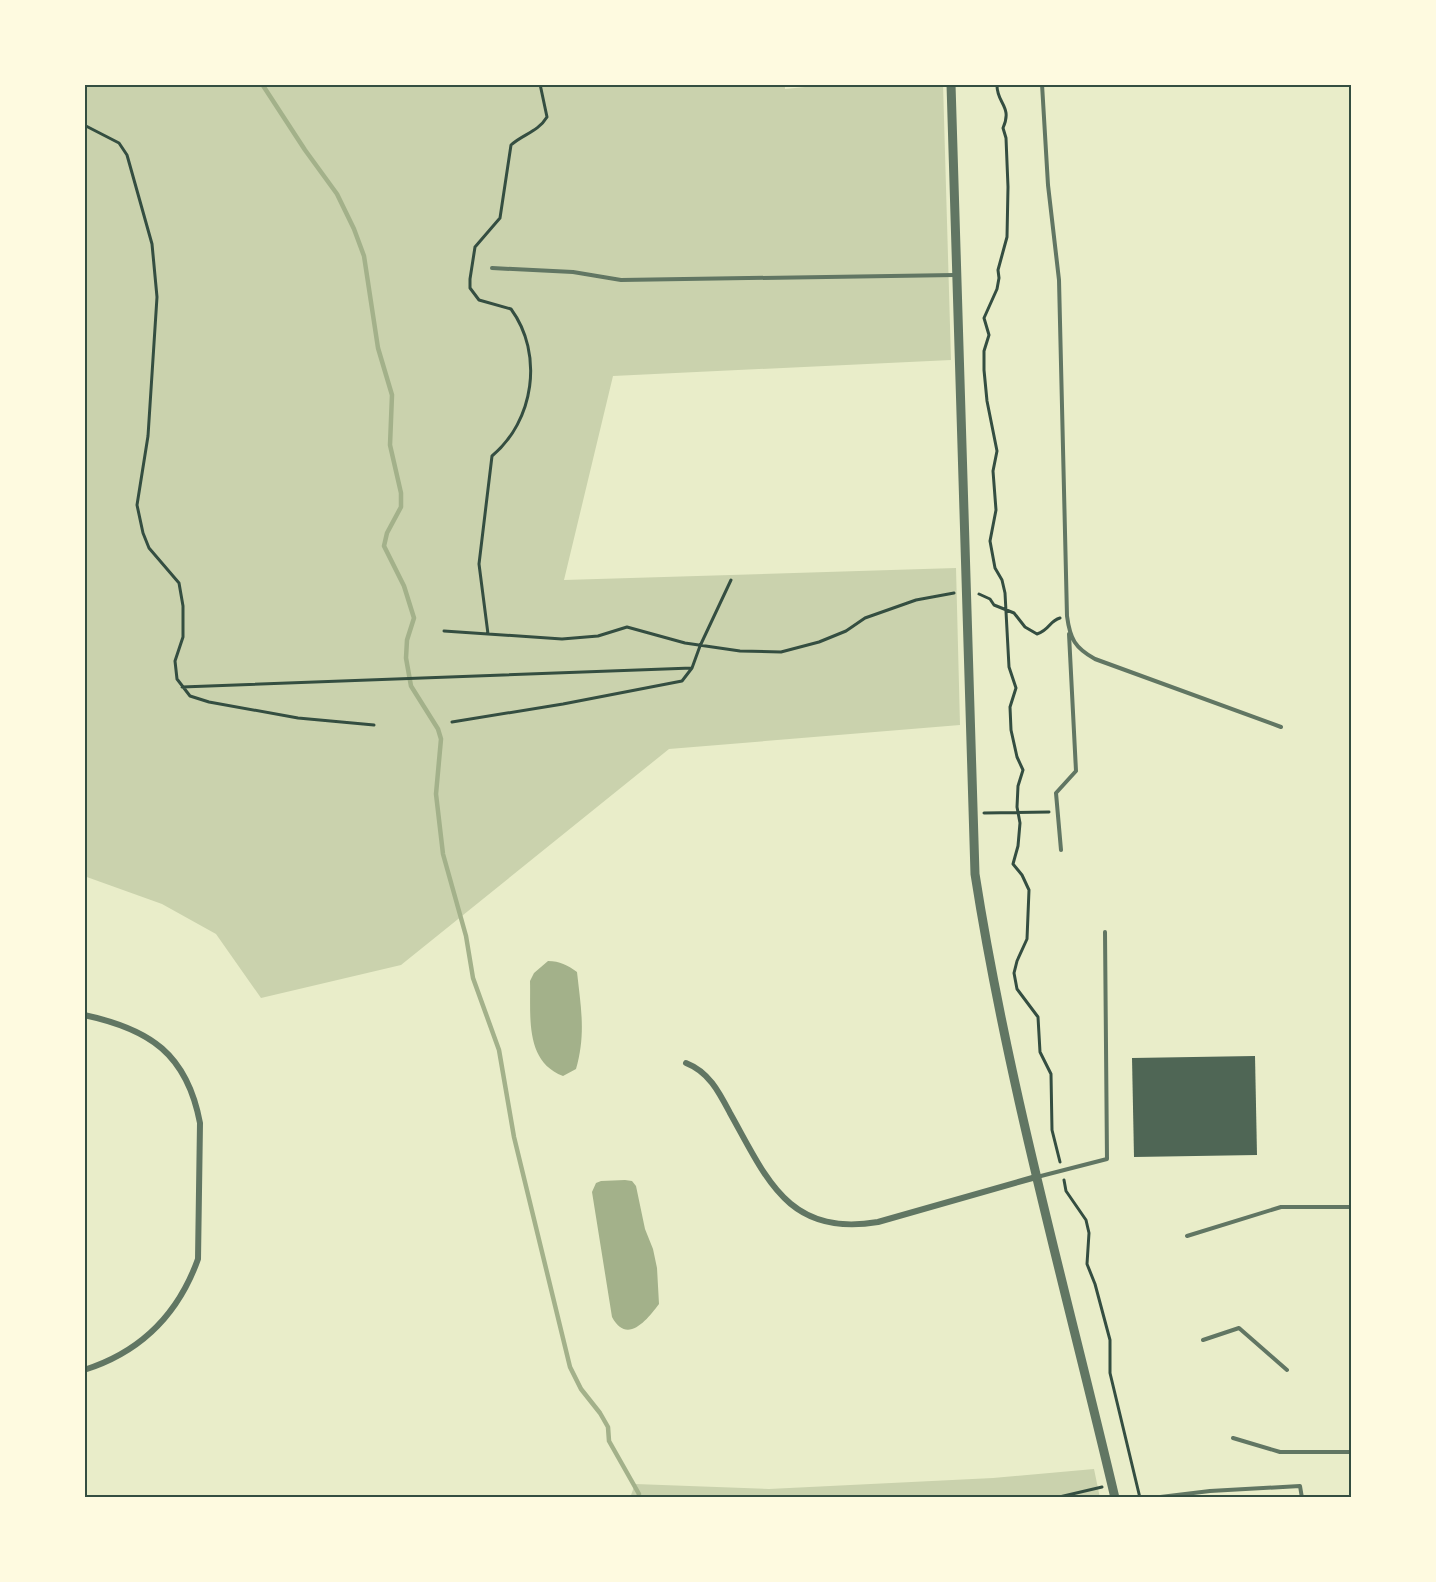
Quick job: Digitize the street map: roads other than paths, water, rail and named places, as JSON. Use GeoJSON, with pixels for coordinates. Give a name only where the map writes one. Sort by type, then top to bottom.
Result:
{"type":"FeatureCollection","features":[{"type":"Feature","properties":{"kind":"street"},"geometry":{"type":"LineString","coordinates":[[951,84],[975,874],[989,964],[1036,1177],[1064,1282],[1115,1498]]}},
{"type":"Feature","properties":{"kind":"street"},"geometry":{"type":"LineString","coordinates":[[84,1015],[136,1030],[171,1055],[190,1087],[200,1123],[198,1258],[191,1280],[172,1311],[145,1339],[109,1361],[84,1370]]}},
{"type":"Feature","properties":{"kind":"street"},"geometry":{"type":"LineString","coordinates":[[686,1063],[698,1068],[708,1077],[720,1094],[759,1166],[783,1199],[808,1216],[840,1224],[859,1225],[1036,1177]]}},
{"type":"Feature","properties":{"kind":"lane"},"geometry":{"type":"LineString","coordinates":[[1042,84],[1048,184],[1059,280],[1067,616],[1076,771],[1056,793],[1061,850]]}},
{"type":"Feature","properties":{"kind":"lane"},"geometry":{"type":"LineString","coordinates":[[492,268],[573,273],[621,280],[957,275]]}},
{"type":"Feature","properties":{"kind":"lane"},"geometry":{"type":"LineString","coordinates":[[1069,633],[1080,651],[1095,659],[1281,727]]}},
{"type":"Feature","properties":{"kind":"lane"},"geometry":{"type":"LineString","coordinates":[[1036,1177],[1107,1159],[1105,932]]}},
{"type":"Feature","properties":{"kind":"lane"},"geometry":{"type":"LineString","coordinates":[[1187,1236],[1281,1208],[1352,1207]]}},
{"type":"Feature","properties":{"kind":"lane"},"geometry":{"type":"LineString","coordinates":[[1203,1340],[1239,1328],[1287,1370]]}},
{"type":"Feature","properties":{"kind":"lane"},"geometry":{"type":"LineString","coordinates":[[1233,1438],[1280,1452],[1352,1452]]}},
{"type":"Feature","properties":{"kind":"lane"},"geometry":{"type":"LineString","coordinates":[[1152,1498],[1210,1491],[1300,1486],[1302,1498]]}},
{"type":"Feature","properties":{"kind":"waterway"},"geometry":{"type":"LineString","coordinates":[[262,84],[337,194],[364,256],[378,348],[392,395],[390,445],[401,493],[401,507],[387,533],[384,546],[404,586],[414,618],[407,640],[406,658],[411,686],[438,729],[441,739],[436,794],[443,854],[466,936],[473,978],[499,1050],[514,1137],[570,1367],[581,1389],[608,1427],[609,1441],[639,1494],[638,1498]]}}]}
